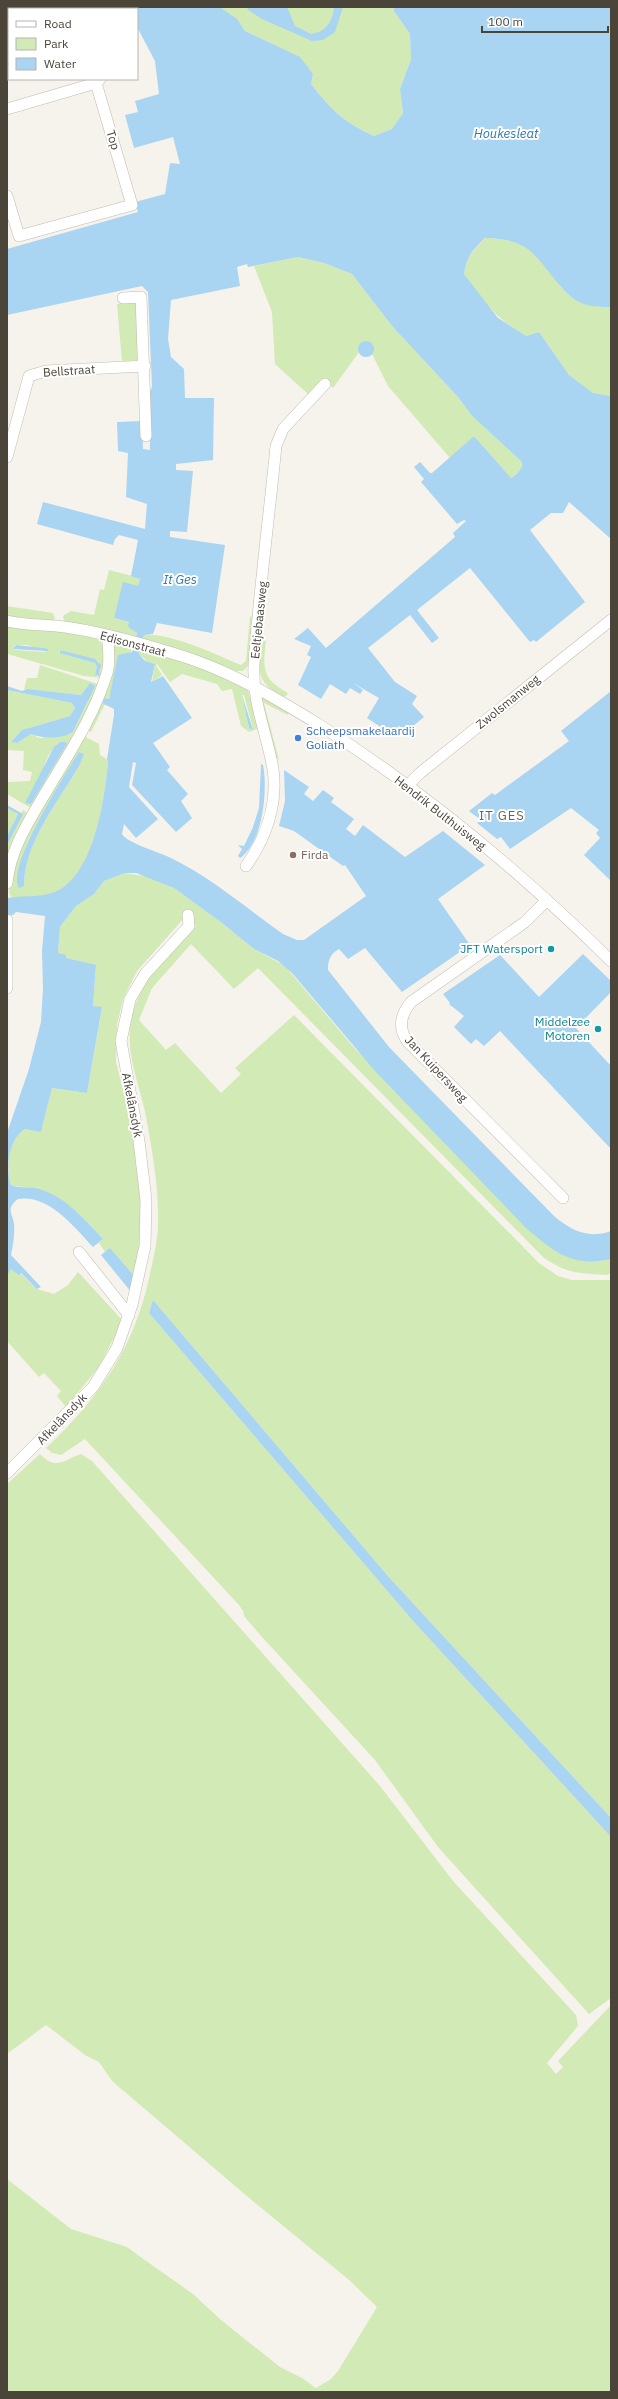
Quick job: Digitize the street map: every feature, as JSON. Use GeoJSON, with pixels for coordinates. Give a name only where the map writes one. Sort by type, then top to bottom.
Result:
{"type":"FeatureCollection","features":[{"type":"Feature","properties":{"kind":"street"},"geometry":{"type":"LineString","coordinates":[[7,109],[98,81]]}},
{"type":"Feature","properties":{"kind":"street","name":"Top"},"geometry":{"type":"LineString","coordinates":[[7,196],[19,236],[132,205],[98,81]]}},
{"type":"Feature","properties":{"kind":"street"},"geometry":{"type":"LineString","coordinates":[[123,298],[141,297],[145,366],[146,436]]}},
{"type":"Feature","properties":{"kind":"street","name":"Bellstraat"},"geometry":{"type":"LineString","coordinates":[[7,457],[29,376],[46,371],[145,366]]}},
{"type":"Feature","properties":{"kind":"street","name":"Eeltjebaasweg"},"geometry":{"type":"LineString","coordinates":[[246,866],[257,850],[263,837],[273,797],[273,769],[254,686],[268,524],[278,436],[325,384]]}},
{"type":"Feature","properties":{"kind":"street","name":"Zwolsmanweg"},"geometry":{"type":"LineString","coordinates":[[407,786],[420,773],[611,620]]}},
{"type":"Feature","properties":{"kind":"street","name":"Edisonstraat"},"geometry":{"type":"LineString","coordinates":[[7,621],[70,628],[109,637],[190,659],[254,686]]}},
{"type":"Feature","properties":{"kind":"street"},"geometry":{"type":"LineString","coordinates":[[7,883],[11,859],[25,828],[79,734],[104,681],[109,666],[109,637]]}},
{"type":"Feature","properties":{"kind":"street","name":"Hendrik Bulthuisweg"},"geometry":{"type":"LineString","coordinates":[[254,686],[342,740],[407,786],[547,900],[611,961]]}},
{"type":"Feature","properties":{"kind":"street","name":"Jan Kuipersweg"},"geometry":{"type":"LineString","coordinates":[[547,900],[525,922],[411,1002],[402,1015],[401,1025],[408,1042],[562,1198]]}},
{"type":"Feature","properties":{"kind":"street","name":"Afkelânsdyk"},"geometry":{"type":"LineString","coordinates":[[7,1473],[93,1387],[117,1348],[129,1315],[145,1246],[146,1200],[139,1141],[121,1041],[130,999],[145,974],[189,926],[188,915]]}},
{"type":"Feature","properties":{"kind":"street"},"geometry":{"type":"LineString","coordinates":[[7,920],[7,988]]}},
{"type":"Feature","properties":{"kind":"street"},"geometry":{"type":"LineString","coordinates":[[79,1252],[129,1315]]}},
{"type":"Feature","properties":{"kind":"green space"},"geometry":{"type":"Polygon","coordinates":[[[220,7],[394,7],[394,11],[410,34],[411,59],[400,89],[403,113],[392,129],[374,136],[355,126],[339,115],[318,93],[311,84],[313,74],[270,43],[245,31],[237,20],[220,7]]]}},
{"type":"Feature","properties":{"kind":"green space"},"geometry":{"type":"Polygon","coordinates":[[[485,238],[514,242],[530,250],[543,263],[567,294],[574,299],[589,304],[611,307],[611,396],[593,393],[569,375],[539,332],[526,336],[516,330],[499,317],[477,293],[464,274],[471,254],[485,238]]]}},
{"type":"Feature","properties":{"kind":"green space"},"geometry":{"type":"Polygon","coordinates":[[[298,257],[324,263],[352,274],[392,326],[458,397],[472,416],[521,461],[521,470],[511,478],[474,436],[450,458],[388,386],[372,354],[364,342],[359,346],[359,352],[333,388],[323,378],[308,394],[275,364],[272,312],[254,266],[298,257]]]}},
{"type":"Feature","properties":{"kind":"green space"},"geometry":{"type":"Polygon","coordinates":[[[138,301],[140,360],[122,361],[117,304],[138,301]]]}},
{"type":"Feature","properties":{"kind":"green space"},"geometry":{"type":"Polygon","coordinates":[[[109,570],[140,578],[138,587],[124,583],[114,618],[129,622],[137,633],[135,639],[64,621],[63,616],[71,611],[94,615],[100,589],[104,590],[109,570]]]}},
{"type":"Feature","properties":{"kind":"green space"},"geometry":{"type":"Polygon","coordinates":[[[7,606],[53,613],[55,618],[53,621],[7,616],[7,606]]]}},
{"type":"Feature","properties":{"kind":"green space"},"geometry":{"type":"Polygon","coordinates":[[[250,616],[253,618],[250,664],[243,671],[236,671],[142,642],[144,635],[166,637],[193,645],[241,665],[246,661],[250,616]]]}},
{"type":"Feature","properties":{"kind":"green space"},"geometry":{"type":"Polygon","coordinates":[[[7,625],[62,631],[101,640],[106,661],[102,678],[84,676],[7,654],[7,625]],[[15,645],[13,649],[16,650],[47,652],[27,645],[15,645]],[[60,650],[59,652],[95,663],[97,666],[95,675],[98,677],[101,670],[98,661],[60,650]]]}},
{"type":"Feature","properties":{"kind":"green space"},"geometry":{"type":"Polygon","coordinates":[[[266,640],[264,658],[266,672],[268,677],[279,688],[288,693],[286,696],[282,697],[267,686],[260,674],[260,643],[266,640]]]}},
{"type":"Feature","properties":{"kind":"green space"},"geometry":{"type":"Polygon","coordinates":[[[115,643],[133,648],[113,681],[109,699],[105,698],[102,703],[105,704],[91,732],[85,729],[111,647],[115,643]]]}},
{"type":"Feature","properties":{"kind":"green space"},"geometry":{"type":"Polygon","coordinates":[[[140,650],[191,664],[247,687],[259,728],[249,732],[241,726],[232,689],[222,691],[217,684],[182,674],[170,682],[157,664],[156,665],[162,675],[152,682],[155,664],[145,661],[145,659],[139,654],[140,650]],[[242,695],[249,728],[253,729],[244,695],[242,695]]]}},
{"type":"Feature","properties":{"kind":"green space"},"geometry":{"type":"Polygon","coordinates":[[[40,665],[98,684],[84,717],[33,807],[29,807],[7,794],[8,782],[30,781],[32,772],[23,770],[24,751],[7,750],[7,690],[72,703],[75,708],[70,716],[22,730],[11,742],[17,743],[31,734],[39,738],[70,734],[73,732],[88,701],[88,686],[81,695],[24,689],[27,678],[37,678],[40,665]],[[60,742],[55,746],[48,757],[43,770],[40,789],[67,744],[66,742],[60,742]]]}},
{"type":"Feature","properties":{"kind":"green space"},"geometry":{"type":"Polygon","coordinates":[[[263,697],[289,713],[288,715],[264,703],[279,760],[272,755],[261,698],[263,697]]]}},
{"type":"Feature","properties":{"kind":"green space"},"geometry":{"type":"Polygon","coordinates":[[[82,735],[99,744],[100,755],[108,760],[104,795],[95,835],[88,854],[79,871],[67,884],[53,893],[43,896],[21,898],[11,897],[9,892],[11,872],[18,850],[82,735]],[[79,752],[28,842],[17,884],[24,886],[30,854],[36,839],[52,808],[79,766],[81,752],[79,752]]]}},
{"type":"Feature","properties":{"kind":"green space"},"geometry":{"type":"Polygon","coordinates":[[[7,808],[18,814],[7,836],[7,808]]]}},
{"type":"Feature","properties":{"kind":"green space"},"geometry":{"type":"Polygon","coordinates":[[[23,810],[27,813],[7,861],[7,845],[23,810]]]}},
{"type":"Feature","properties":{"kind":"green space"},"geometry":{"type":"Polygon","coordinates":[[[125,873],[150,877],[174,888],[222,923],[254,949],[285,966],[356,1050],[594,1261],[611,1259],[611,1273],[607,1275],[574,1272],[560,1267],[544,1258],[258,968],[234,989],[191,944],[152,988],[139,1020],[166,1050],[175,1043],[221,1093],[241,1074],[235,1068],[294,1015],[539,1263],[558,1276],[572,1280],[611,1280],[611,1818],[387,1575],[153,1300],[149,1313],[414,1622],[611,1837],[611,1998],[589,2014],[438,1847],[375,1760],[262,1637],[244,1616],[239,1605],[85,1439],[61,1455],[52,1453],[46,1448],[84,1408],[100,1388],[126,1345],[136,1322],[144,1296],[157,1241],[158,1198],[155,1173],[144,1109],[131,1056],[130,1030],[136,1002],[142,990],[167,956],[196,926],[185,917],[137,971],[123,999],[117,1025],[116,1062],[132,1125],[144,1212],[136,1278],[110,1248],[105,1252],[99,1243],[103,1239],[65,1202],[43,1191],[11,1185],[8,1170],[12,1146],[20,1133],[25,1129],[41,1132],[52,1088],[87,1093],[102,1008],[93,1006],[96,966],[66,958],[58,953],[60,927],[76,906],[94,894],[104,881],[125,873]]]}},
{"type":"Feature","properties":{"kind":"green space"},"geometry":{"type":"Polygon","coordinates":[[[11,1268],[20,1273],[37,1289],[54,1294],[68,1285],[78,1272],[123,1321],[98,1368],[66,1407],[57,1396],[61,1391],[44,1373],[39,1377],[7,1341],[7,1276],[11,1268]]]}},
{"type":"Feature","properties":{"kind":"green space"},"geometry":{"type":"Polygon","coordinates":[[[40,1454],[51,1462],[55,1463],[60,1463],[81,1454],[92,1461],[380,1786],[453,1881],[576,2015],[578,2026],[547,2063],[556,2074],[563,2067],[558,2061],[611,2005],[611,2392],[7,2392],[7,2179],[71,2229],[127,2247],[193,2294],[221,2320],[280,2367],[302,2378],[316,2388],[331,2379],[338,2371],[377,2307],[348,2279],[248,2197],[112,2081],[99,2062],[85,2055],[46,2025],[7,2054],[7,1484],[40,1454]]]}},
{"type":"Feature","properties":{"kind":"water"},"geometry":{"type":"Polygon","coordinates":[[[220,7],[237,19],[245,31],[300,57],[313,74],[311,84],[325,101],[347,121],[374,136],[392,129],[403,113],[400,89],[411,59],[410,34],[394,11],[394,7],[611,7],[611,307],[590,306],[581,303],[564,291],[531,251],[513,242],[501,239],[485,238],[471,254],[466,263],[464,274],[498,318],[526,336],[539,332],[569,375],[593,393],[611,396],[611,539],[569,502],[563,513],[551,513],[530,530],[585,602],[536,642],[534,640],[530,642],[470,568],[417,610],[439,638],[432,643],[410,615],[368,648],[395,682],[417,696],[412,704],[424,717],[407,731],[399,726],[393,735],[367,718],[379,698],[353,683],[363,690],[360,694],[350,688],[346,694],[330,684],[321,699],[298,685],[311,657],[307,655],[311,646],[294,639],[308,628],[326,648],[455,537],[453,533],[466,521],[464,520],[457,524],[421,482],[424,479],[414,467],[420,462],[430,473],[432,473],[474,436],[511,478],[518,473],[522,464],[521,461],[472,416],[458,397],[392,326],[352,274],[324,263],[298,257],[248,267],[247,264],[237,267],[240,286],[171,300],[168,339],[171,357],[184,369],[185,398],[214,398],[213,460],[176,464],[176,470],[193,471],[187,532],[170,531],[170,537],[225,545],[212,633],[157,623],[153,634],[144,635],[139,654],[145,661],[155,664],[151,682],[163,676],[192,718],[153,743],[170,767],[167,770],[188,794],[181,801],[192,818],[176,832],[132,785],[136,763],[133,762],[129,787],[158,819],[136,838],[124,824],[122,834],[130,840],[171,858],[201,875],[283,934],[297,940],[304,940],[366,896],[345,865],[343,866],[294,831],[279,826],[285,801],[284,770],[309,787],[304,794],[313,801],[323,790],[334,798],[331,802],[354,819],[346,829],[355,836],[363,825],[405,857],[443,831],[485,865],[438,899],[470,945],[402,992],[365,948],[348,959],[339,949],[333,953],[330,958],[328,970],[389,1047],[554,1216],[567,1226],[588,1234],[611,1231],[611,1259],[585,1261],[574,1259],[564,1256],[545,1244],[526,1228],[375,1071],[292,973],[278,961],[254,949],[222,923],[174,888],[136,873],[125,873],[104,881],[94,894],[76,906],[60,927],[58,953],[66,955],[66,958],[96,965],[93,1006],[102,1007],[87,1093],[52,1088],[41,1132],[25,1129],[20,1133],[12,1146],[8,1171],[11,1185],[35,1188],[60,1198],[76,1211],[103,1239],[93,1247],[69,1222],[50,1207],[29,1199],[18,1199],[11,1209],[14,1240],[11,1255],[41,1287],[37,1289],[21,1273],[19,1275],[11,1269],[7,1276],[7,1133],[29,1069],[41,1022],[43,989],[42,951],[45,916],[16,912],[13,915],[7,915],[7,898],[52,893],[66,885],[78,872],[95,836],[104,795],[107,759],[114,715],[114,709],[102,703],[105,698],[109,699],[118,655],[132,652],[137,633],[128,627],[129,622],[114,618],[123,582],[138,586],[140,579],[131,576],[138,540],[119,535],[115,539],[113,545],[37,524],[43,502],[145,529],[147,504],[126,497],[128,453],[118,451],[117,422],[142,421],[143,449],[150,450],[149,393],[152,387],[148,292],[142,286],[7,315],[7,249],[138,212],[135,202],[165,194],[170,163],[180,164],[173,137],[134,148],[125,115],[138,112],[135,101],[159,94],[155,61],[138,29],[138,8],[126,8],[220,7]]]}},
{"type":"Feature","properties":{"kind":"water"},"geometry":{"type":"Polygon","coordinates":[[[249,7],[287,7],[295,26],[311,34],[321,31],[328,25],[332,17],[334,7],[343,7],[335,32],[323,40],[312,41],[262,19],[247,9],[249,7]]]}},
{"type":"Feature","properties":{"kind":"water"},"geometry":{"type":"Polygon","coordinates":[[[366,341],[373,346],[374,349],[369,356],[366,357],[359,352],[358,349],[363,342],[366,341]]]}},
{"type":"Feature","properties":{"kind":"water"},"geometry":{"type":"Polygon","coordinates":[[[16,645],[43,648],[48,649],[48,651],[13,649],[16,645]]]}},
{"type":"Feature","properties":{"kind":"water"},"geometry":{"type":"Polygon","coordinates":[[[60,650],[95,659],[101,665],[99,676],[95,675],[97,666],[95,663],[60,653],[60,650]]]}},
{"type":"Feature","properties":{"kind":"water"},"geometry":{"type":"Polygon","coordinates":[[[90,683],[95,686],[73,732],[64,736],[52,738],[31,734],[17,743],[11,742],[22,730],[70,716],[75,708],[72,703],[7,690],[7,686],[22,691],[27,689],[81,695],[90,683]]]}},
{"type":"Feature","properties":{"kind":"water"},"geometry":{"type":"Polygon","coordinates":[[[611,691],[611,881],[584,855],[600,838],[596,833],[599,830],[571,808],[510,849],[501,837],[497,839],[477,823],[481,820],[469,811],[492,793],[495,795],[569,741],[561,731],[611,691]]]}},
{"type":"Feature","properties":{"kind":"water"},"geometry":{"type":"Polygon","coordinates":[[[242,695],[253,730],[249,728],[242,695]]]}},
{"type":"Feature","properties":{"kind":"water"},"geometry":{"type":"Polygon","coordinates":[[[60,742],[66,742],[67,744],[31,804],[25,803],[54,747],[60,742]]]}},
{"type":"Feature","properties":{"kind":"water"},"geometry":{"type":"Polygon","coordinates":[[[79,752],[84,754],[79,766],[52,808],[36,839],[30,854],[24,886],[19,888],[17,877],[28,842],[39,820],[79,752]]]}},
{"type":"Feature","properties":{"kind":"water"},"geometry":{"type":"Polygon","coordinates":[[[261,764],[263,765],[265,788],[262,815],[254,841],[248,851],[240,858],[238,856],[242,849],[238,845],[244,846],[253,827],[259,808],[261,764]]]}},
{"type":"Feature","properties":{"kind":"water"},"geometry":{"type":"Polygon","coordinates":[[[7,805],[23,814],[7,845],[7,836],[18,814],[7,808],[7,805]]]}},
{"type":"Feature","properties":{"kind":"water"},"geometry":{"type":"Polygon","coordinates":[[[583,954],[611,981],[611,992],[576,1028],[611,1066],[611,1149],[500,1031],[484,1046],[476,1039],[471,1044],[454,1027],[464,1016],[449,1004],[450,1003],[443,994],[500,955],[539,997],[583,954]]]}},
{"type":"Feature","properties":{"kind":"water"},"geometry":{"type":"Polygon","coordinates":[[[110,1248],[136,1278],[132,1293],[101,1255],[110,1248]]]}},
{"type":"Feature","properties":{"kind":"water"},"geometry":{"type":"Polygon","coordinates":[[[153,1300],[387,1575],[611,1818],[611,1837],[414,1622],[149,1313],[153,1300]]]}},
{"type":"Feature","properties":{"kind":"place","name":"Scheepsmakelaardij Goliath"},"geometry":{"type":"Point","coordinates":[298,738]}},
{"type":"Feature","properties":{"kind":"place","name":"Firda"},"geometry":{"type":"Point","coordinates":[293,855]}},
{"type":"Feature","properties":{"kind":"place","name":"JFT Watersport"},"geometry":{"type":"Point","coordinates":[551,949]}},
{"type":"Feature","properties":{"kind":"place","name":"Middelzee Motoren"},"geometry":{"type":"Point","coordinates":[598,1029]}},
{"type":"Feature","properties":{"kind":"district","name":"IT GES"},"geometry":{"type":"Point","coordinates":[502,815]}},
{"type":"Feature","properties":{"kind":"water label","name":"Houkesleat"},"geometry":{"type":"Point","coordinates":[506,133]}},
{"type":"Feature","properties":{"kind":"water label","name":"It Ges"},"geometry":{"type":"Point","coordinates":[180,579]}}]}
